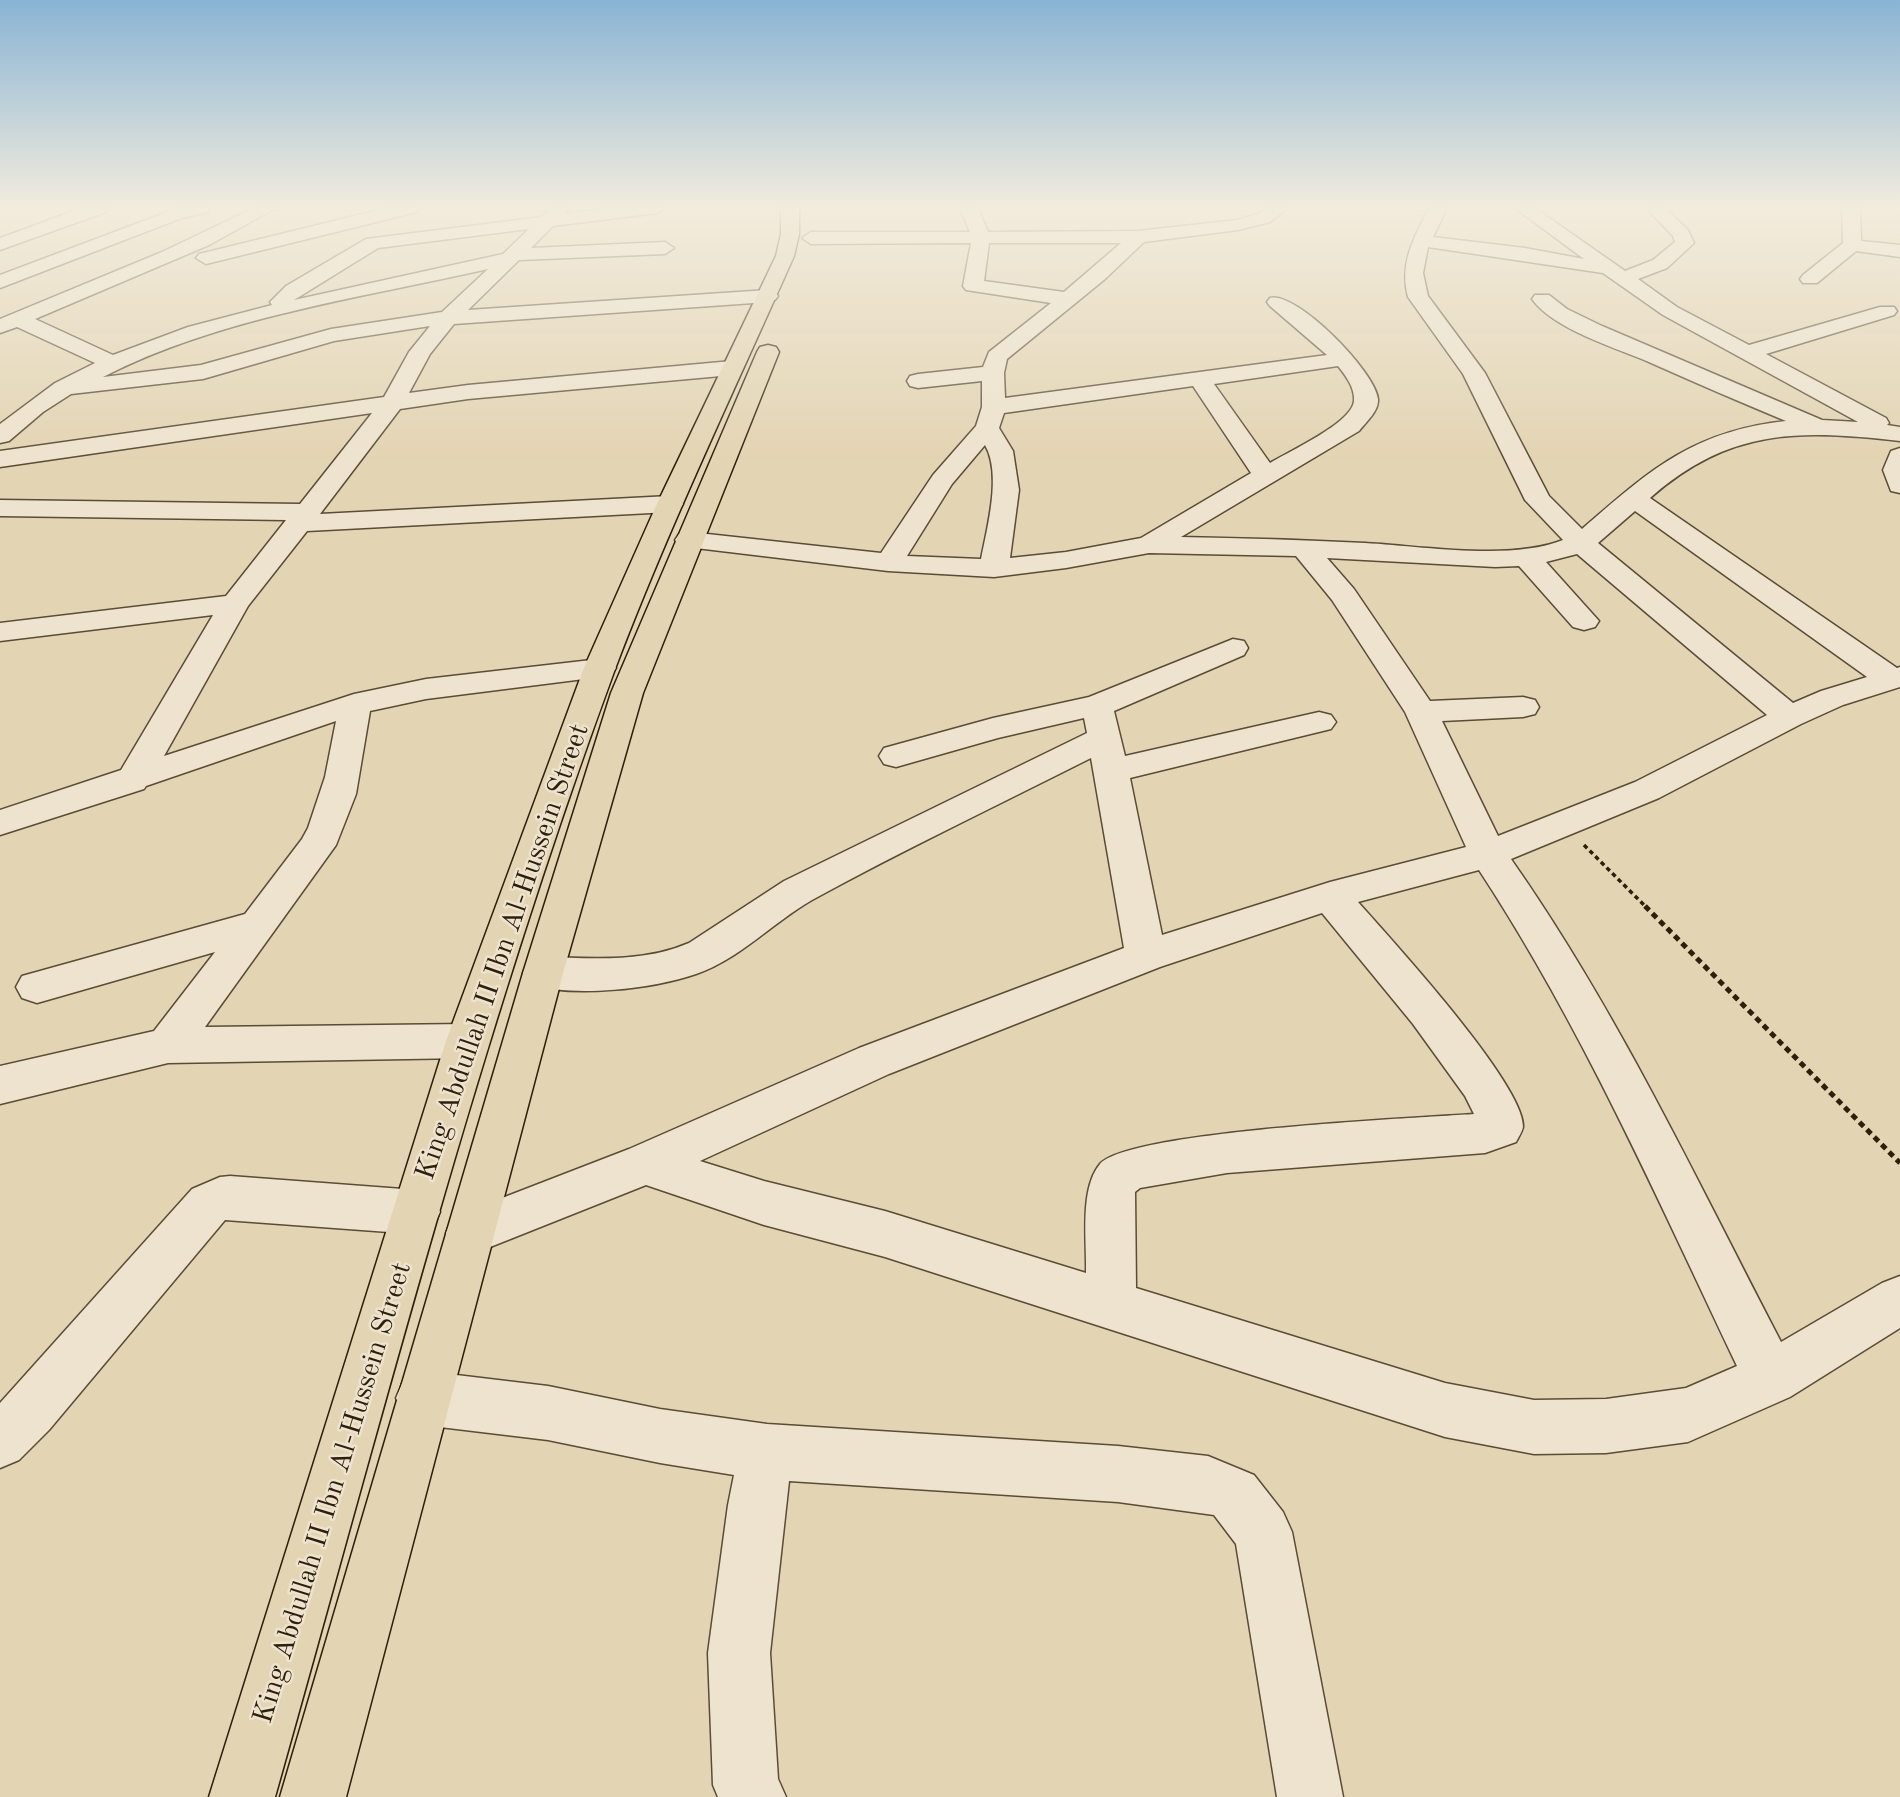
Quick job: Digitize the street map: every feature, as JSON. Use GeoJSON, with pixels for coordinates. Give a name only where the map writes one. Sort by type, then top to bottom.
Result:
{"type":"FeatureCollection","features":[{"type":"Feature","properties":{"kind":"main road","name":"King Abdullah II Ibn Al-Hussein Street"},"geometry":{"type":"LineString","coordinates":[[313,1797],[543,973],[627,694],[689,540],[769,292]]}},
{"type":"Feature","properties":{"kind":"main road","name":"King Abdullah II Ibn Al-Hussein Street"},"geometry":{"type":"LineString","coordinates":[[242,1797],[467,1041],[600,668],[670,504],[753,347],[788,292]]}},
{"type":"Feature","properties":{"kind":"street"},"geometry":{"type":"LineString","coordinates":[[8,323],[85,292]]}},
{"type":"Feature","properties":{"kind":"street"},"geometry":{"type":"LineString","coordinates":[[279,310],[279,303],[291,292]]}},
{"type":"Feature","properties":{"kind":"street"},"geometry":{"type":"LineString","coordinates":[[0,436],[63,388],[110,362],[200,332],[359,292]]}},
{"type":"Feature","properties":{"kind":"street"},"geometry":{"type":"LineString","coordinates":[[132,781],[235,604],[392,403],[420,352],[448,318],[475,292]]}},
{"type":"Feature","properties":{"kind":"street"},"geometry":{"type":"LineString","coordinates":[[1016,292],[1069,299]]}},
{"type":"Feature","properties":{"kind":"street"},"geometry":{"type":"LineString","coordinates":[[995,568],[1006,491],[1000,452],[990,418],[993,373],[997,357],[1078,292]]}},
{"type":"Feature","properties":{"kind":"street"},"geometry":{"type":"LineString","coordinates":[[1417,292],[1474,373],[1538,500],[1581,543],[1789,717]]}},
{"type":"Feature","properties":{"kind":"street"},"geometry":{"type":"LineString","coordinates":[[1642,292],[1670,311],[1899,441]]}},
{"type":"Feature","properties":{"kind":"street"},"geometry":{"type":"LineString","coordinates":[[0,293],[49,306]]}},
{"type":"Feature","properties":{"kind":"street"},"geometry":{"type":"LineString","coordinates":[[63,388],[183,376],[352,330],[448,318],[768,296]]}},
{"type":"Feature","properties":{"kind":"street"},"geometry":{"type":"LineString","coordinates":[[1542,299],[1560,313],[1594,331],[1818,426],[1899,441]]}},
{"type":"Feature","properties":{"kind":"street"},"geometry":{"type":"LineString","coordinates":[[1149,545],[1350,426],[1363,413],[1366,398],[1363,388],[1344,359],[1277,302]]}},
{"type":"Feature","properties":{"kind":"street"},"geometry":{"type":"LineString","coordinates":[[1745,353],[1887,311]]}},
{"type":"Feature","properties":{"kind":"street"},"geometry":{"type":"LineString","coordinates":[[8,323],[110,362]]}},
{"type":"Feature","properties":{"kind":"street"},"geometry":{"type":"LineString","coordinates":[[0,459],[510,387],[753,347]]}},
{"type":"Feature","properties":{"kind":"street"},"geometry":{"type":"LineString","coordinates":[[888,563],[942,480],[990,418],[1199,378],[1344,359]]}},
{"type":"Feature","properties":{"kind":"street"},"geometry":{"type":"LineString","coordinates":[[919,382],[993,373]]}},
{"type":"Feature","properties":{"kind":"street"},"geometry":{"type":"LineString","coordinates":[[1199,378],[1266,476]]}},
{"type":"Feature","properties":{"kind":"street"},"geometry":{"type":"LineString","coordinates":[[689,540],[888,563],[995,568],[1066,560],[1149,545],[1304,548],[1449,557],[1526,557],[1560,551],[1581,543],[1674,466],[1711,447],[1774,429],[1818,426]]}},
{"type":"Feature","properties":{"kind":"street"},"geometry":{"type":"LineString","coordinates":[[1899,441],[1896,462],[1900,485]]}},
{"type":"Feature","properties":{"kind":"street"},"geometry":{"type":"LineString","coordinates":[[1634,499],[1896,678]]}},
{"type":"Feature","properties":{"kind":"street"},"geometry":{"type":"LineString","coordinates":[[0,508],[301,518],[670,504]]}},
{"type":"Feature","properties":{"kind":"street"},"geometry":{"type":"LineString","coordinates":[[1304,548],[1344,595],[1421,712],[1488,854],[1528,913],[1577,997],[1640,1115],[1771,1378]]}},
{"type":"Feature","properties":{"kind":"street"},"geometry":{"type":"LineString","coordinates":[[1526,557],[1584,621]]}},
{"type":"Feature","properties":{"kind":"street"},"geometry":{"type":"LineString","coordinates":[[0,632],[235,604]]}},
{"type":"Feature","properties":{"kind":"street"},"geometry":{"type":"LineString","coordinates":[[543,973],[635,973],[662,968],[701,955],[762,912],[798,891],[1104,738],[1233,648]]}},
{"type":"Feature","properties":{"kind":"street"},"geometry":{"type":"LineString","coordinates":[[0,823],[132,781],[354,704],[426,688],[600,668]]}},
{"type":"Feature","properties":{"kind":"street"},"geometry":{"type":"LineString","coordinates":[[470,1233],[645,1164],[874,1061],[1146,956],[1330,896],[1488,854],[1563,825],[1670,779],[1789,717],[1832,698],[1896,678]]}},
{"type":"Feature","properties":{"kind":"street"},"geometry":{"type":"LineString","coordinates":[[168,1045],[302,869],[332,816],[350,742],[354,704]]}},
{"type":"Feature","properties":{"kind":"street"},"geometry":{"type":"LineString","coordinates":[[1421,712],[1523,707]]}},
{"type":"Feature","properties":{"kind":"street"},"geometry":{"type":"LineString","coordinates":[[896,756],[993,729],[1104,738],[1319,722]]}},
{"type":"Feature","properties":{"kind":"street"},"geometry":{"type":"LineString","coordinates":[[1104,738],[1146,956]]}},
{"type":"Feature","properties":{"kind":"street"},"geometry":{"type":"LineString","coordinates":[[1111,1304],[1111,1187],[1119,1177],[1132,1169],[1227,1153],[1485,1133],[1500,1128],[1502,1121],[1497,1110],[1466,1065],[1411,990],[1330,896]]}},
{"type":"Feature","properties":{"kind":"street"},"geometry":{"type":"LineString","coordinates":[[37,987],[257,925]]}},
{"type":"Feature","properties":{"kind":"street"},"geometry":{"type":"LineString","coordinates":[[0,1085],[168,1045],[467,1041]]}},
{"type":"Feature","properties":{"kind":"street"},"geometry":{"type":"LineString","coordinates":[[645,1164],[764,1203],[885,1234],[1445,1410],[1534,1427],[1606,1426],[1688,1415],[1771,1378],[1900,1300]]}},
{"type":"Feature","properties":{"kind":"street"},"geometry":{"type":"LineString","coordinates":[[0,1441],[30,1411],[209,1204],[230,1198],[416,1212]]}},
{"type":"Feature","properties":{"kind":"street"},"geometry":{"type":"LineString","coordinates":[[423,1398],[548,1413],[660,1436],[767,1452],[1118,1474],[1208,1483],[1234,1494],[1263,1532],[1310,1797]]}},
{"type":"Feature","properties":{"kind":"street"},"geometry":{"type":"LineString","coordinates":[[753,1797],[746,1785],[738,1653],[756,1505],[767,1452]]}},
{"type":"Feature","properties":{"kind":"path"},"geometry":{"type":"LineString","coordinates":[[1563,825],[1900,1163]]}}]}
